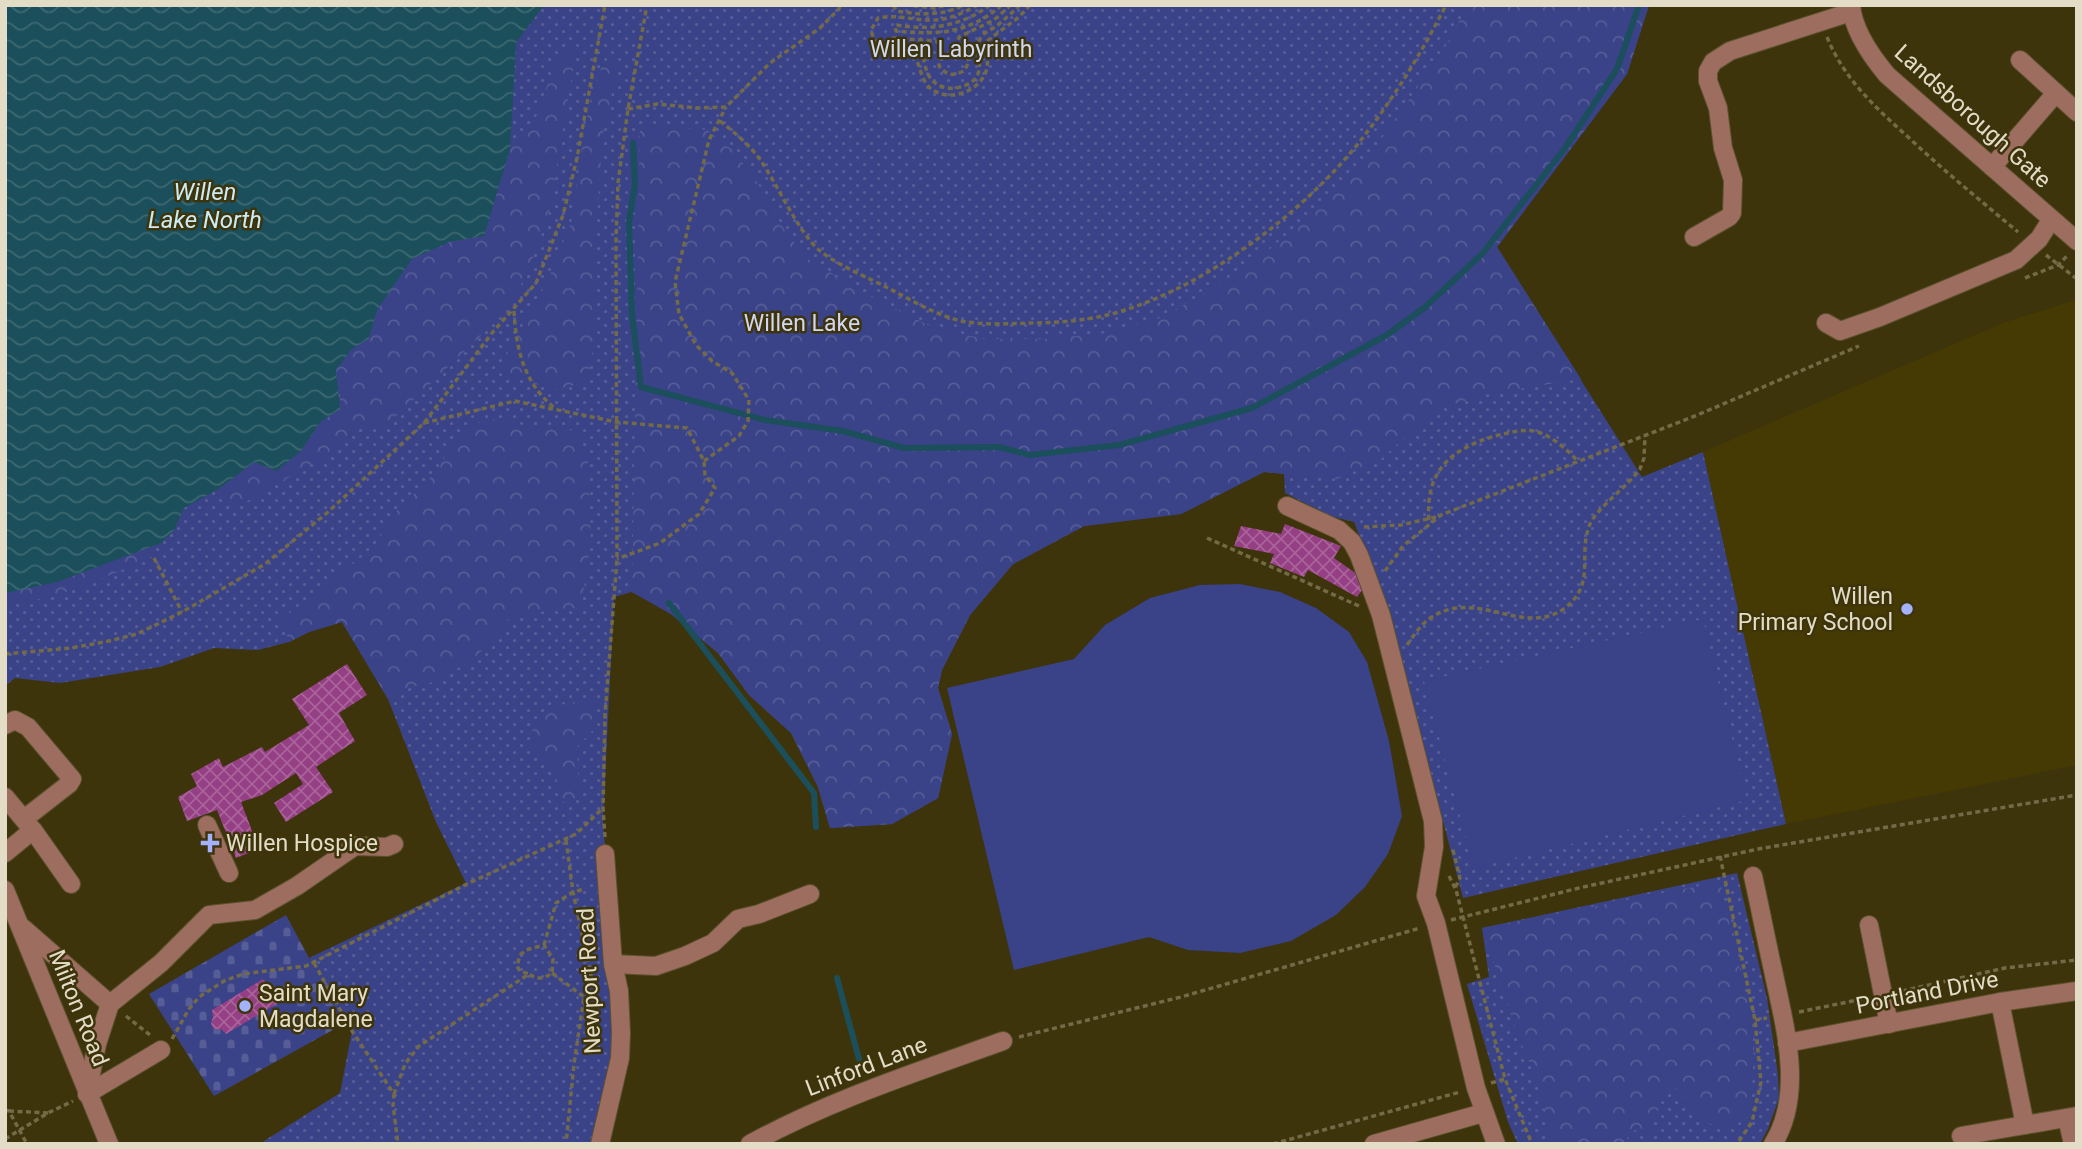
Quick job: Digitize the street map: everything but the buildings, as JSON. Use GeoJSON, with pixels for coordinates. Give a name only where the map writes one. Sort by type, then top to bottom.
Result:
{"type":"FeatureCollection","features":[{"type":"Feature","properties":{"kind":"street"},"geometry":{"type":"LineString","coordinates":[[1694,237],[1732,213],[1733,180],[1723,148],[1718,108],[1708,81],[1710,66],[1723,54],[1851,8]]}},
{"type":"Feature","properties":{"kind":"street","name":"Landsborough Gate"},"geometry":{"type":"LineString","coordinates":[[1851,8],[1870,54],[1887,75],[2051,220],[2072,248]]}},
{"type":"Feature","properties":{"kind":"street"},"geometry":{"type":"LineString","coordinates":[[2020,60],[2077,112]]}},
{"type":"Feature","properties":{"kind":"street"},"geometry":{"type":"LineString","coordinates":[[1992,167],[2056,93]]}},
{"type":"Feature","properties":{"kind":"street","name":"Landsborough Gate"},"geometry":{"type":"LineString","coordinates":[[1826,323],[1834,330],[1840,331],[1993,272],[2016,260],[2034,245],[2051,220]]}},
{"type":"Feature","properties":{"kind":"street"},"geometry":{"type":"LineString","coordinates":[[1286,506],[1346,534],[1359,555],[1374,595],[1433,821],[1442,843],[1426,896],[1436,923],[1483,1113],[1496,1144]]}},
{"type":"Feature","properties":{"kind":"street"},"geometry":{"type":"LineString","coordinates":[[5,725],[15,720],[28,727],[72,779],[5,853]]}},
{"type":"Feature","properties":{"kind":"street"},"geometry":{"type":"LineString","coordinates":[[5,797],[71,884]]}},
{"type":"Feature","properties":{"kind":"street"},"geometry":{"type":"LineString","coordinates":[[207,825],[229,873]]}},
{"type":"Feature","properties":{"kind":"street"},"geometry":{"type":"LineString","coordinates":[[87,1094],[97,1044],[110,1004],[161,963],[209,915],[256,910],[355,846],[387,847],[394,844]]}},
{"type":"Feature","properties":{"kind":"street","name":"Newport Road"},"geometry":{"type":"LineString","coordinates":[[600,1144],[620,1058],[621,1033],[619,991],[613,964],[606,854]]}},
{"type":"Feature","properties":{"kind":"street"},"geometry":{"type":"LineString","coordinates":[[1754,876],[1787,1043],[1787,1100],[1783,1121],[1773,1144]]}},
{"type":"Feature","properties":{"kind":"street","name":"Milton Road"},"geometry":{"type":"LineString","coordinates":[[5,890],[109,1144]]}},
{"type":"Feature","properties":{"kind":"street"},"geometry":{"type":"LineString","coordinates":[[613,964],[656,966],[685,957],[713,943],[738,919],[759,914],[810,894]]}},
{"type":"Feature","properties":{"kind":"street"},"geometry":{"type":"LineString","coordinates":[[1869,925],[1889,1024]]}},
{"type":"Feature","properties":{"kind":"street"},"geometry":{"type":"LineString","coordinates":[[21,926],[110,1004]]}},
{"type":"Feature","properties":{"kind":"street","name":"Portland Drive"},"geometry":{"type":"LineString","coordinates":[[1787,1043],[2000,1002],[2077,991]]}},
{"type":"Feature","properties":{"kind":"street"},"geometry":{"type":"LineString","coordinates":[[2000,1002],[2025,1125]]}},
{"type":"Feature","properties":{"kind":"street","name":"Linford Lane"},"geometry":{"type":"LineString","coordinates":[[750,1144],[791,1121],[872,1088],[1003,1041]]}},
{"type":"Feature","properties":{"kind":"street"},"geometry":{"type":"LineString","coordinates":[[87,1094],[163,1049]]}},
{"type":"Feature","properties":{"kind":"street"},"geometry":{"type":"LineString","coordinates":[[1374,1144],[1483,1113]]}},
{"type":"Feature","properties":{"kind":"street"},"geometry":{"type":"LineString","coordinates":[[1961,1136],[2072,1117],[2073,1144]]}},
{"type":"Feature","properties":{"kind":"path"},"geometry":{"type":"LineString","coordinates":[[5,654],[71,648],[109,641],[137,634],[182,612],[265,564],[328,512],[424,423],[492,334],[536,283],[563,215],[578,158],[604,5]]}},
{"type":"Feature","properties":{"kind":"path"},"geometry":{"type":"LineString","coordinates":[[606,854],[603,808],[605,715],[617,558],[615,240],[618,183],[628,109],[647,5]]}},
{"type":"Feature","properties":{"kind":"path"},"geometry":{"type":"LineString","coordinates":[[704,461],[739,436],[748,421],[749,400],[732,373],[712,361],[696,345],[680,314],[675,282],[709,140],[726,107],[770,63],[820,28],[840,5]]}},
{"type":"Feature","properties":{"kind":"path"},"geometry":{"type":"LineString","coordinates":[[893,5],[897,11],[921,15],[957,9],[964,5]]}},
{"type":"Feature","properties":{"kind":"path"},"geometry":{"type":"LineString","coordinates":[[905,5],[934,8],[947,5]]}},
{"type":"Feature","properties":{"kind":"path"},"geometry":{"type":"LineString","coordinates":[[978,5],[957,15],[932,21],[889,16],[878,18],[871,30],[873,41],[883,48],[914,55],[921,76],[931,89],[943,95],[962,94],[979,84],[987,67],[987,41],[1019,17],[1030,5]]}},
{"type":"Feature","properties":{"kind":"path"},"geometry":{"type":"LineString","coordinates":[[990,5],[961,22],[932,28],[897,25],[896,31],[931,35],[955,31],[988,17],[1002,5]]}},
{"type":"Feature","properties":{"kind":"path"},"geometry":{"type":"LineString","coordinates":[[1011,5],[994,20],[959,37],[957,44],[965,51],[969,62],[964,71],[955,76],[945,74],[939,66],[941,46],[936,41],[893,38],[890,40],[891,44],[916,48],[922,52],[928,76],[940,87],[954,89],[969,84],[977,76],[981,65],[978,44],[982,35],[998,26],[1020,5]]}},
{"type":"Feature","properties":{"kind":"path"},"geometry":{"type":"LineString","coordinates":[[720,121],[745,141],[760,160],[818,249],[925,307],[960,321],[1004,324],[1047,323],[1103,316],[1158,298],[1222,263],[1278,224],[1332,174],[1362,139],[1428,39],[1446,5]]}},
{"type":"Feature","properties":{"kind":"path"},"geometry":{"type":"LineString","coordinates":[[1820,20],[1843,70],[1868,100],[1930,158],[2077,279]]}},
{"type":"Feature","properties":{"kind":"path"},"geometry":{"type":"LineString","coordinates":[[628,109],[657,104],[698,108],[726,107]]}},
{"type":"Feature","properties":{"kind":"path"},"geometry":{"type":"LineString","coordinates":[[2019,280],[2058,265],[2072,248]]}},
{"type":"Feature","properties":{"kind":"path"},"geometry":{"type":"LineString","coordinates":[[514,311],[517,344],[528,378],[538,393],[558,410]]}},
{"type":"Feature","properties":{"kind":"path"},"geometry":{"type":"LineString","coordinates":[[1339,530],[1348,527],[1401,526],[1429,520],[1577,460],[1645,436],[1864,344]]}},
{"type":"Feature","properties":{"kind":"path"},"geometry":{"type":"LineString","coordinates":[[424,423],[514,401],[616,422],[687,428],[704,461],[705,475],[715,488],[699,514],[660,543],[617,558]]}},
{"type":"Feature","properties":{"kind":"path"},"geometry":{"type":"LineString","coordinates":[[1429,520],[1429,494],[1434,479],[1442,465],[1464,448],[1507,433],[1535,432],[1557,443],[1577,460]]}},
{"type":"Feature","properties":{"kind":"path"},"geometry":{"type":"LineString","coordinates":[[1393,662],[1423,625],[1445,611],[1471,606],[1520,618],[1544,617],[1562,610],[1577,597],[1585,577],[1590,524],[1640,469],[1644,458],[1645,436]]}},
{"type":"Feature","properties":{"kind":"path"},"geometry":{"type":"LineString","coordinates":[[1374,595],[1386,569],[1404,546],[1441,515]]}},
{"type":"Feature","properties":{"kind":"path"},"geometry":{"type":"LineString","coordinates":[[1207,538],[1359,606],[1366,613]]}},
{"type":"Feature","properties":{"kind":"path"},"geometry":{"type":"LineString","coordinates":[[154,558],[182,612]]}},
{"type":"Feature","properties":{"kind":"path"},"geometry":{"type":"LineString","coordinates":[[1003,1041],[1181,997],[1436,923],[1579,888],[1720,856],[2077,795]]}},
{"type":"Feature","properties":{"kind":"path"},"geometry":{"type":"LineString","coordinates":[[110,1004],[163,1049],[176,1035],[189,1009],[215,986],[243,975],[314,963],[467,884],[566,840],[603,808]]}},
{"type":"Feature","properties":{"kind":"path"},"geometry":{"type":"LineString","coordinates":[[566,840],[573,892],[595,994],[584,997]]}},
{"type":"Feature","properties":{"kind":"path"},"geometry":{"type":"LineString","coordinates":[[1442,843],[1460,878],[1455,888]]}},
{"type":"Feature","properties":{"kind":"path"},"geometry":{"type":"LineString","coordinates":[[1442,843],[1505,1079],[1532,1144]]}},
{"type":"Feature","properties":{"kind":"path"},"geometry":{"type":"LineString","coordinates":[[1720,856],[1755,1020],[1761,1082],[1752,1122],[1737,1144]]}},
{"type":"Feature","properties":{"kind":"path"},"geometry":{"type":"LineString","coordinates":[[552,973],[553,959],[544,944],[556,903],[573,892],[585,889]]}},
{"type":"Feature","properties":{"kind":"path"},"geometry":{"type":"LineString","coordinates":[[544,944],[526,950],[520,955],[517,966],[520,971],[537,979],[552,973]]}},
{"type":"Feature","properties":{"kind":"path"},"geometry":{"type":"LineString","coordinates":[[1755,1020],[2005,968],[2077,960]]}},
{"type":"Feature","properties":{"kind":"path"},"geometry":{"type":"LineString","coordinates":[[314,963],[352,1031],[394,1094]]}},
{"type":"Feature","properties":{"kind":"path"},"geometry":{"type":"LineString","coordinates":[[552,973],[584,997]]}},
{"type":"Feature","properties":{"kind":"path"},"geometry":{"type":"LineString","coordinates":[[398,1144],[393,1105],[394,1094],[405,1064],[419,1046],[529,974]]}},
{"type":"Feature","properties":{"kind":"path"},"geometry":{"type":"LineString","coordinates":[[566,1144],[584,997]]}},
{"type":"Feature","properties":{"kind":"path"},"geometry":{"type":"LineString","coordinates":[[1273,1144],[1505,1079]]}},
{"type":"Feature","properties":{"kind":"path"},"geometry":{"type":"LineString","coordinates":[[5,1139],[48,1113],[87,1094]]}},
{"type":"Feature","properties":{"kind":"path"},"geometry":{"type":"LineString","coordinates":[[7,1110],[48,1113]]}},
{"type":"Feature","properties":{"kind":"path"},"geometry":{"type":"LineString","coordinates":[[7,1110],[27,1144]]}},
{"type":"Feature","properties":{"kind":"shaded area","name":"Willen Primary School"},"geometry":{"type":"Polygon","coordinates":[[[2075,300],[2077,765],[1786,824],[1703,452],[2003,323],[2075,300]]]}},
{"type":"Feature","properties":{"kind":"green space","name":"Willen Lake"},"geometry":{"type":"Polygon","coordinates":[[[5,5],[1649,5],[1627,74],[1497,247],[1642,477],[1703,452],[1786,824],[1463,898],[1388,609],[1354,522],[1330,516],[1285,493],[1284,474],[1264,472],[1181,514],[1084,526],[1013,564],[970,615],[942,670],[938,688],[952,734],[938,798],[892,824],[830,828],[818,787],[791,733],[749,695],[718,653],[671,614],[632,592],[614,597],[603,820],[613,964],[621,1033],[600,1144],[265,1144],[264,1141],[340,1093],[352,1031],[309,958],[466,883],[436,822],[388,699],[342,622],[309,632],[289,642],[258,650],[214,648],[160,667],[60,683],[15,678],[5,686],[5,5]]]}},
{"type":"Feature","properties":{"kind":"green space"},"geometry":{"type":"Polygon","coordinates":[[[1468,5],[1649,5],[1627,74],[1497,247],[1581,379],[1492,393],[1437,409],[1381,459],[1338,479],[1264,472],[1181,514],[1084,526],[1013,564],[970,615],[942,670],[938,688],[952,734],[938,798],[892,824],[830,828],[818,787],[791,733],[749,695],[718,653],[671,614],[632,592],[640,124],[707,130],[735,152],[757,182],[782,226],[806,258],[872,297],[934,328],[985,339],[1042,339],[1108,333],[1160,318],[1207,292],[1265,253],[1308,217],[1365,162],[1443,51],[1468,5]]]}},
{"type":"Feature","properties":{"kind":"green space"},"geometry":{"type":"Polygon","coordinates":[[[577,46],[548,218],[525,279],[487,330],[388,424],[357,429],[318,461],[237,507],[220,488],[254,462],[301,451],[320,422],[340,409],[336,370],[351,350],[369,338],[377,310],[412,259],[449,242],[484,236],[510,149],[537,115],[557,57],[577,46]]]}},
{"type":"Feature","properties":{"kind":"green space"},"geometry":{"type":"Polygon","coordinates":[[[619,60],[603,134],[596,229],[592,361],[585,382],[555,390],[497,372],[548,280],[572,220],[585,125],[603,61],[619,60]]]}},
{"type":"Feature","properties":{"kind":"green space"},"geometry":{"type":"Polygon","coordinates":[[[492,419],[514,421],[528,428],[551,426],[579,432],[588,460],[591,542],[581,608],[554,609],[509,619],[478,655],[438,681],[411,687],[388,699],[342,622],[309,632],[289,642],[282,619],[373,548],[396,512],[435,473],[468,426],[492,419]]]}},
{"type":"Feature","properties":{"kind":"green space"},"geometry":{"type":"Polygon","coordinates":[[[153,546],[156,555],[82,587],[41,599],[5,601],[5,591],[57,582],[153,546]]]}},
{"type":"Feature","properties":{"kind":"green space"},"geometry":{"type":"Polygon","coordinates":[[[1240,584],[1280,592],[1316,608],[1349,632],[1367,662],[1389,741],[1402,816],[1388,854],[1365,887],[1336,915],[1291,941],[1240,953],[1188,950],[1149,937],[1014,970],[947,688],[1074,659],[1105,625],[1150,598],[1200,585],[1240,584]]]}},
{"type":"Feature","properties":{"kind":"green space"},"geometry":{"type":"Polygon","coordinates":[[[1703,619],[1747,800],[1474,868],[1424,681],[1703,619]]]}},
{"type":"Feature","properties":{"kind":"green space"},"geometry":{"type":"Polygon","coordinates":[[[596,699],[594,729],[577,747],[579,791],[573,806],[560,801],[555,773],[537,756],[529,734],[545,716],[558,707],[596,699]]]}},
{"type":"Feature","properties":{"kind":"green space"},"geometry":{"type":"Polygon","coordinates":[[[1737,873],[1767,998],[1778,1075],[1779,1098],[1760,1144],[1518,1144],[1508,1122],[1467,984],[1489,977],[1482,928],[1737,873]]]}},
{"type":"Feature","properties":{"kind":"green space"},"geometry":{"type":"Polygon","coordinates":[[[1720,882],[1748,1004],[1754,1046],[1751,1115],[1733,1127],[1709,1124],[1674,1087],[1663,1096],[1649,1138],[1639,1126],[1622,1144],[1557,1144],[1550,1136],[1535,1075],[1519,1039],[1482,928],[1720,882]]]}},
{"type":"Feature","properties":{"kind":"green space"},"geometry":{"type":"Polygon","coordinates":[[[286,915],[347,1022],[214,1096],[149,994],[286,915]]]}},
{"type":"Feature","properties":{"kind":"water","name":"Willen Lake North"},"geometry":{"type":"Polygon","coordinates":[[[5,5],[544,5],[516,43],[510,149],[484,236],[449,242],[412,259],[377,310],[369,338],[351,350],[336,370],[340,409],[320,422],[301,451],[276,471],[254,462],[220,488],[184,508],[174,530],[161,543],[57,582],[6,593],[5,5]]]}},
{"type":"Feature","properties":{"kind":"waterway"},"geometry":{"type":"LineString","coordinates":[[633,143],[635,184],[629,222],[632,315],[641,387],[765,420],[843,431],[904,448],[999,447],[1030,455],[1119,445],[1252,408],[1387,335],[1424,308],[1483,253],[1565,148],[1617,69],[1639,5]]}},
{"type":"Feature","properties":{"kind":"waterway"},"geometry":{"type":"LineString","coordinates":[[669,603],[814,793],[816,827]]}},
{"type":"Feature","properties":{"kind":"waterway"},"geometry":{"type":"LineString","coordinates":[[837,978],[859,1059]]}},
{"type":"Feature","properties":{"kind":"place","name":"Willen Primary School"},"geometry":{"type":"Point","coordinates":[1907,609]}},
{"type":"Feature","properties":{"kind":"place","name":"Willen Hospice"},"geometry":{"type":"Point","coordinates":[210,843]}},
{"type":"Feature","properties":{"kind":"place","name":"Saint Mary Magdalene"},"geometry":{"type":"Point","coordinates":[245,1006]}},
{"type":"Feature","properties":{"kind":"park label","name":"Willen Labyrinth"},"geometry":{"type":"Point","coordinates":[951,49]}}]}
